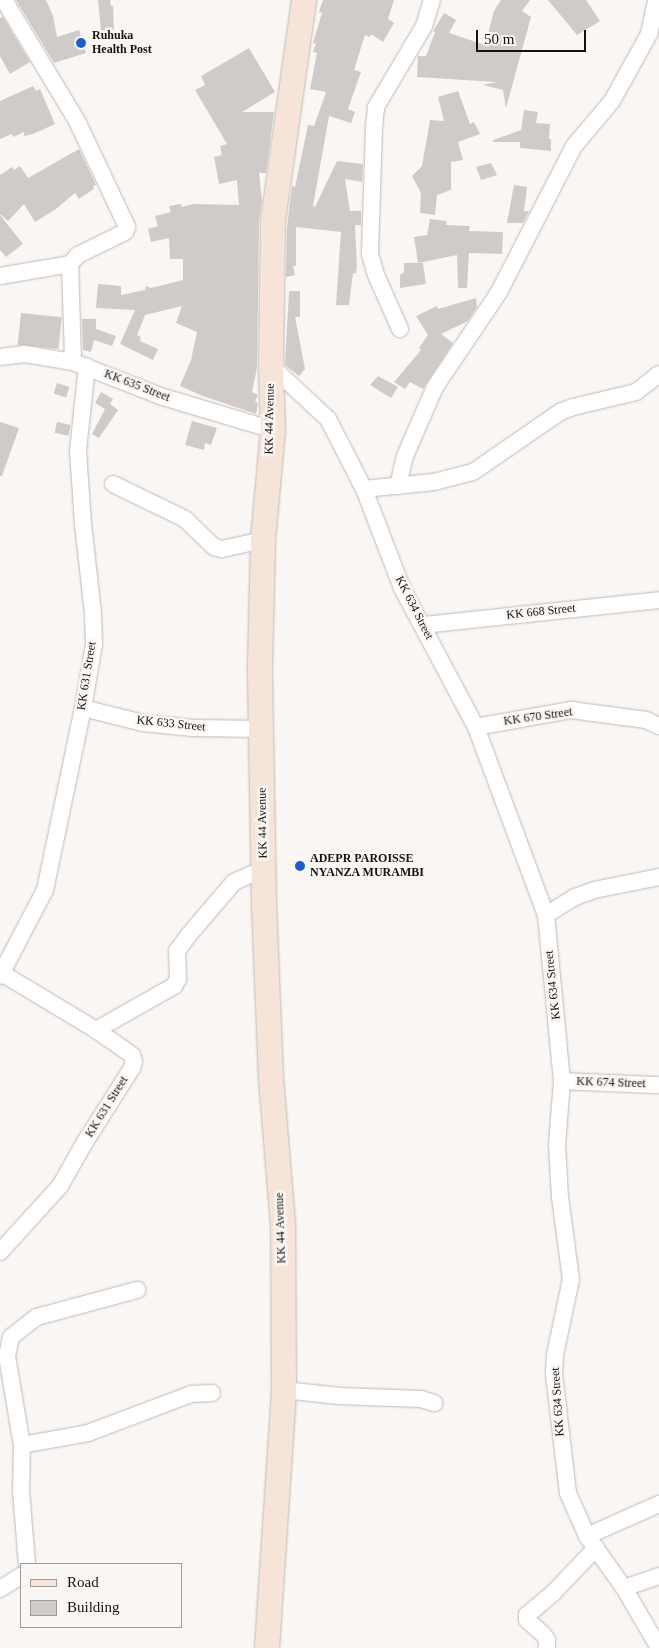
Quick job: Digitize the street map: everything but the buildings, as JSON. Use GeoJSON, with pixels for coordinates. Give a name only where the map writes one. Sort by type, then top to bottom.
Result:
{"type":"FeatureCollection","features":[{"type":"Feature","properties":{"kind":"main road","name":"KK 44 Avenue"},"geometry":{"type":"LineString","coordinates":[[267,1648],[284,1390],[283,1224],[271,1078],[260,665],[263,540],[272,430],[273,221],[304,0]]}},
{"type":"Feature","properties":{"kind":"street"},"geometry":{"type":"LineString","coordinates":[[0,276],[70,264],[78,255],[125,232],[127,227],[76,121],[4,0]]}},
{"type":"Feature","properties":{"kind":"street"},"geometry":{"type":"LineString","coordinates":[[400,329],[376,275],[370,254],[374,127],[376,107],[424,26],[432,0]]}},
{"type":"Feature","properties":{"kind":"street"},"geometry":{"type":"LineString","coordinates":[[398,486],[405,456],[435,388],[499,292],[574,146],[612,101],[649,34],[656,0]]}},
{"type":"Feature","properties":{"kind":"street","name":"KK 631 Street"},"geometry":{"type":"LineString","coordinates":[[0,1252],[60,1186],[85,1142],[132,1068],[132,1055],[96,1030],[2,975],[45,890],[83,708],[94,644],[93,613],[83,524],[78,451],[80,364],[70,264]]}},
{"type":"Feature","properties":{"kind":"street","name":"KK 635 Street"},"geometry":{"type":"LineString","coordinates":[[0,357],[25,354],[80,364],[160,396],[272,430]]}},
{"type":"Feature","properties":{"kind":"street","name":"KK 634 Street"},"geometry":{"type":"LineString","coordinates":[[271,366],[328,419],[364,489],[402,588],[476,727],[546,915],[562,1081],[557,1144],[560,1197],[571,1279],[554,1374],[568,1492],[592,1542],[624,1588],[659,1648]]}},
{"type":"Feature","properties":{"kind":"street"},"geometry":{"type":"LineString","coordinates":[[364,489],[434,482],[473,472],[560,412],[573,407],[636,392],[659,374]]}},
{"type":"Feature","properties":{"kind":"street"},"geometry":{"type":"LineString","coordinates":[[113,484],[185,519],[214,547],[222,549],[263,540]]}},
{"type":"Feature","properties":{"kind":"street","name":"KK 668 Street"},"geometry":{"type":"LineString","coordinates":[[423,625],[659,600]]}},
{"type":"Feature","properties":{"kind":"street","name":"KK 633 Street"},"geometry":{"type":"LineString","coordinates":[[83,708],[143,723],[194,728],[261,730]]}},
{"type":"Feature","properties":{"kind":"street","name":"KK 670 Street"},"geometry":{"type":"LineString","coordinates":[[476,727],[571,710],[646,720],[659,726]]}},
{"type":"Feature","properties":{"kind":"street"},"geometry":{"type":"LineString","coordinates":[[96,1030],[174,986],[178,980],[177,951],[187,937],[234,882],[264,869]]}},
{"type":"Feature","properties":{"kind":"street"},"geometry":{"type":"LineString","coordinates":[[546,915],[575,897],[594,890],[659,878]]}},
{"type":"Feature","properties":{"kind":"street","name":"KK 674 Street"},"geometry":{"type":"LineString","coordinates":[[562,1081],[659,1085]]}},
{"type":"Feature","properties":{"kind":"street"},"geometry":{"type":"LineString","coordinates":[[27,1563],[21,1491],[22,1445],[7,1356],[11,1337],[37,1317],[137,1290]]}},
{"type":"Feature","properties":{"kind":"street"},"geometry":{"type":"LineString","coordinates":[[284,1390],[340,1396],[421,1399],[434,1403]]}},
{"type":"Feature","properties":{"kind":"street"},"geometry":{"type":"LineString","coordinates":[[22,1445],[88,1433],[191,1394],[212,1393]]}},
{"type":"Feature","properties":{"kind":"street"},"geometry":{"type":"LineString","coordinates":[[546,1648],[547,1640],[528,1620],[528,1615],[554,1592],[592,1542],[659,1504]]}},
{"type":"Feature","properties":{"kind":"street"},"geometry":{"type":"LineString","coordinates":[[624,1588],[659,1576]]}},
{"type":"Feature","properties":{"kind":"street"},"geometry":{"type":"LineString","coordinates":[[0,1588],[20,1577]]}},
{"type":"Feature","properties":{"kind":"place","name":"Ruhuka Health Post"},"geometry":{"type":"Point","coordinates":[81,43]}},
{"type":"Feature","properties":{"kind":"place","name":"ADEPR PAROISSE NYANZA MURAMBI"},"geometry":{"type":"Point","coordinates":[300,866]}}]}
